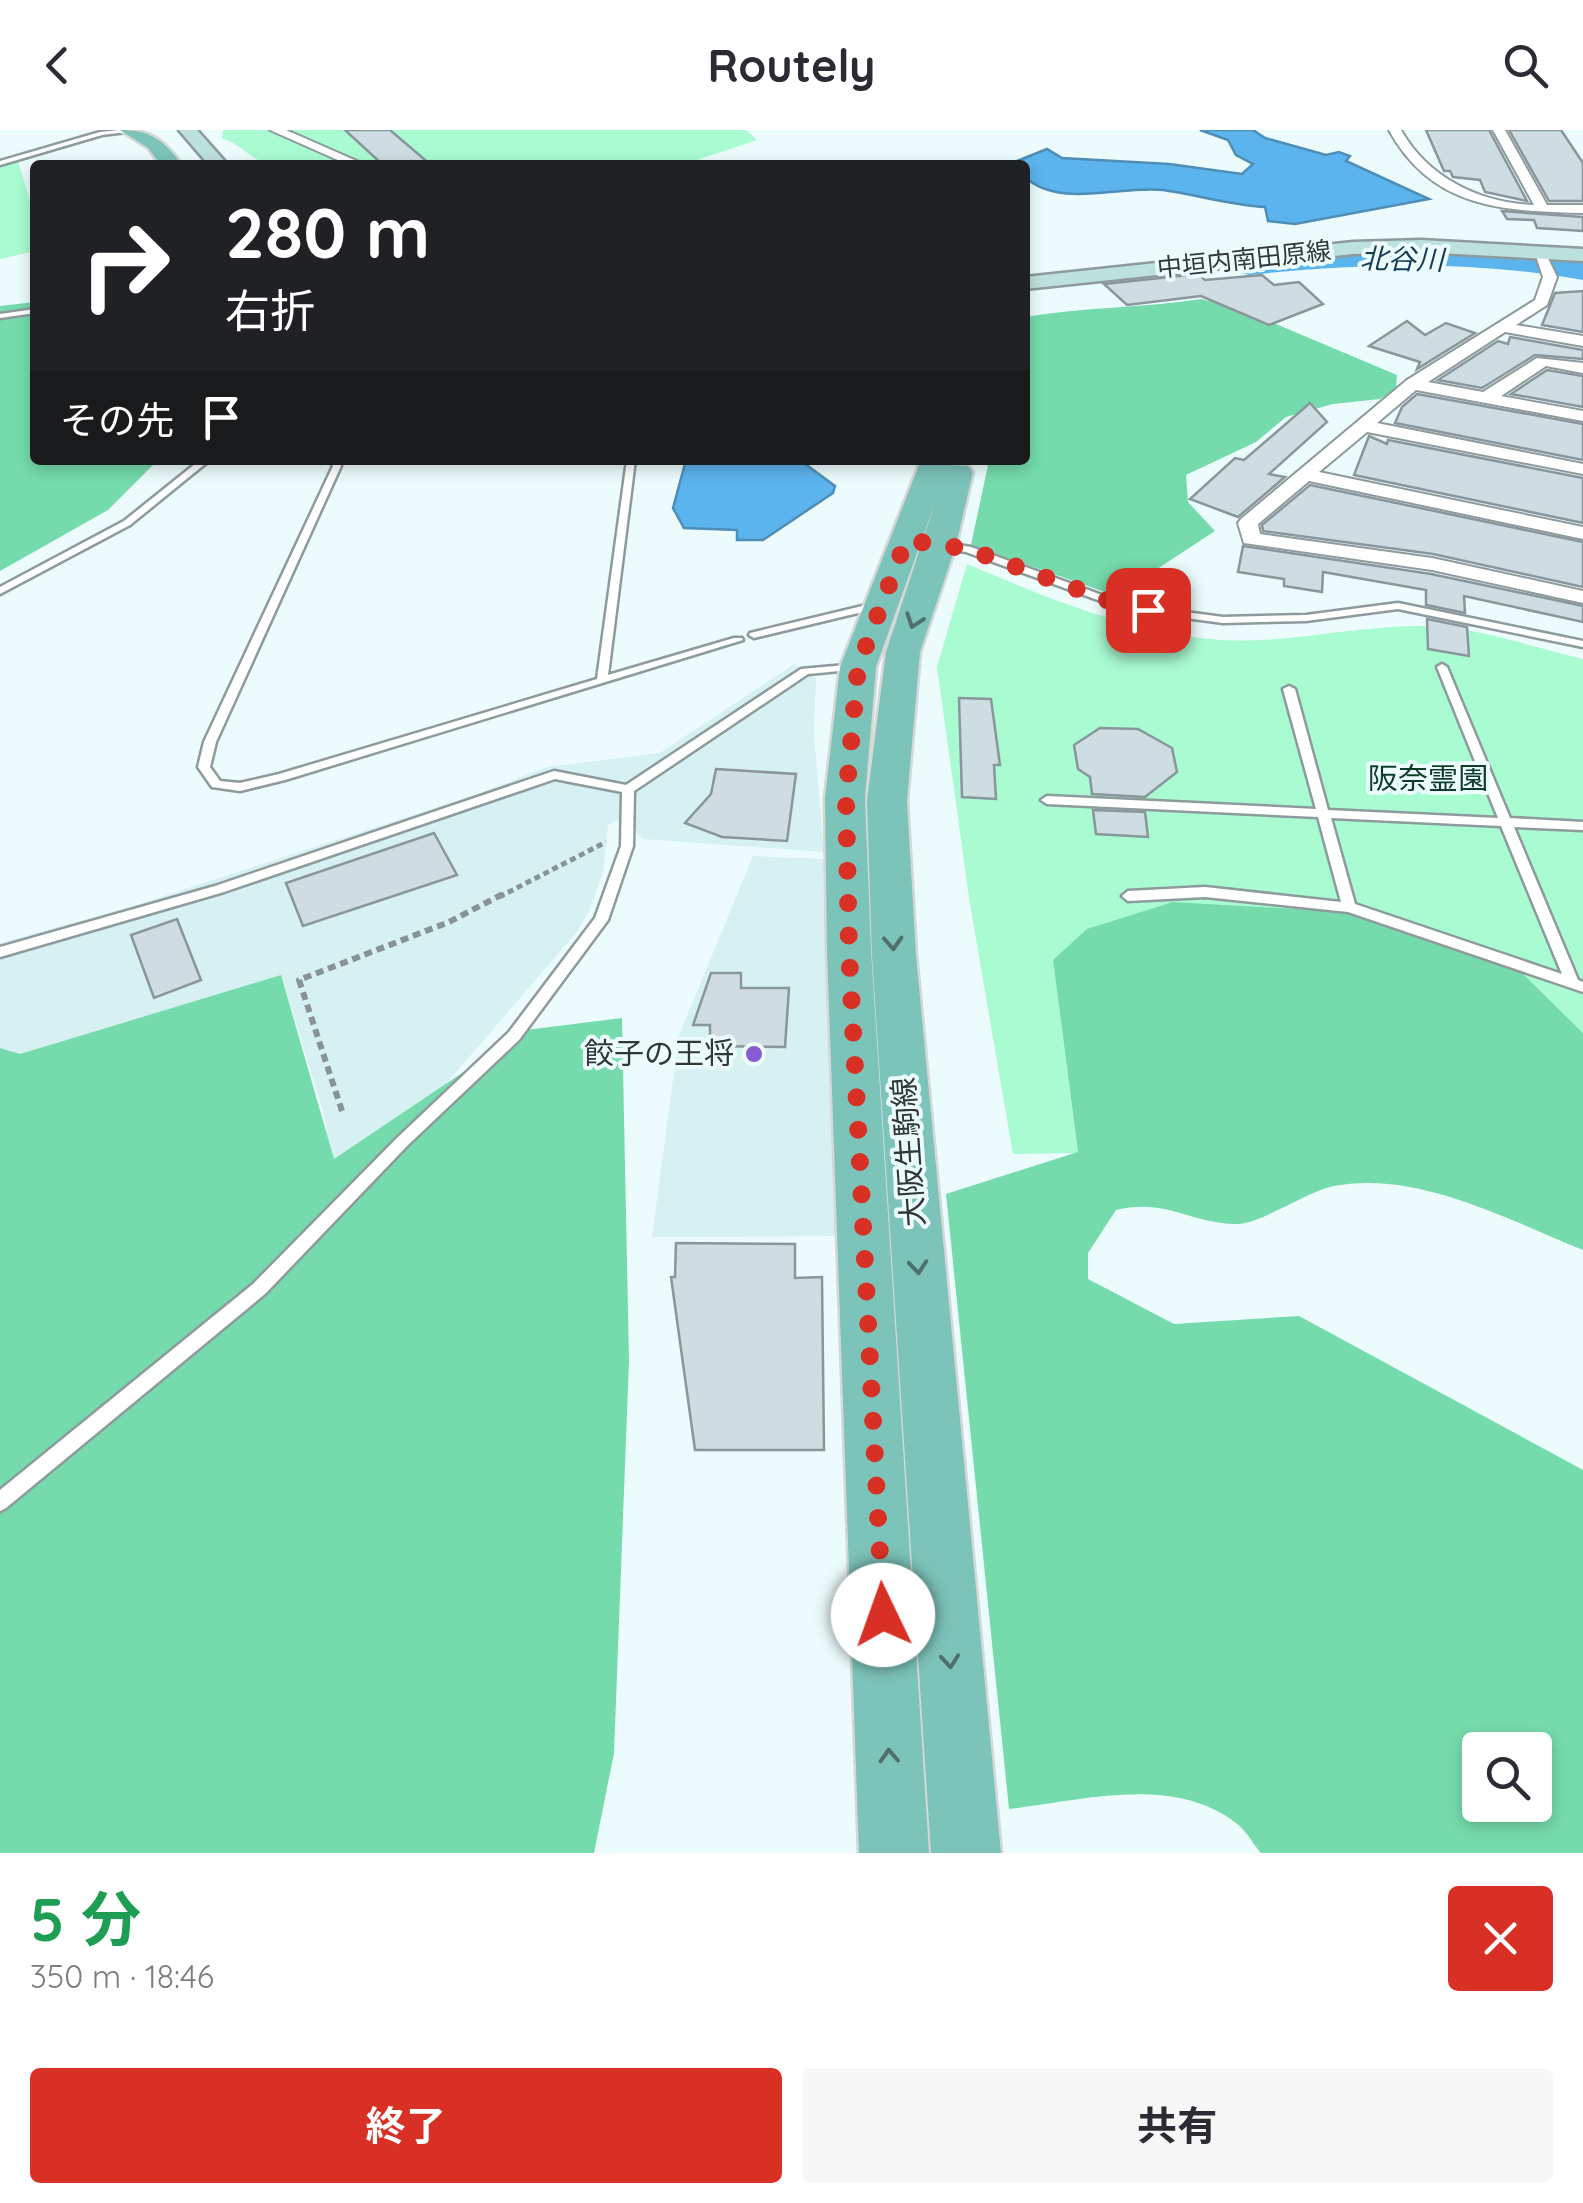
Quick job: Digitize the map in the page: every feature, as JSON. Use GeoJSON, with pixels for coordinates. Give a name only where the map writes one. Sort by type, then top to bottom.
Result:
{"type":"FeatureCollection","features":[{"type":"Feature","properties":{"kind":"main road"},"geometry":{"type":"LineString","coordinates":[[131,130],[155,144],[168,160]]}},
{"type":"Feature","properties":{"kind":"main road"},"geometry":{"type":"LineString","coordinates":[[158,130],[188,160]]}},
{"type":"Feature","properties":{"kind":"main road"},"geometry":{"type":"LineString","coordinates":[[188,130],[215,160]]}},
{"type":"Feature","properties":{"kind":"main road","name":"中垣内南田原線"},"geometry":{"type":"LineString","coordinates":[[1030,282],[1353,248],[1421,246],[1583,256]]}},
{"type":"Feature","properties":{"kind":"main road","name":"大阪生駒線"},"geometry":{"type":"LineString","coordinates":[[935,465],[911,565],[887,802],[894,955],[966,1853]]}},
{"type":"Feature","properties":{"kind":"main road","name":"大阪生駒線"},"geometry":{"type":"LineString","coordinates":[[894,1853],[849,950],[846,798],[858,667],[959,465]]}},
{"type":"Feature","properties":{"kind":"street"},"geometry":{"type":"LineString","coordinates":[[276,130],[348,160]]}},
{"type":"Feature","properties":{"kind":"street"},"geometry":{"type":"LineString","coordinates":[[1395,130],[1401,145],[1436,177],[1488,204],[1540,206],[1582,202]]}},
{"type":"Feature","properties":{"kind":"street"},"geometry":{"type":"LineString","coordinates":[[1498,130],[1540,206]]}},
{"type":"Feature","properties":{"kind":"street"},"geometry":{"type":"LineString","coordinates":[[1539,253],[1550,277],[1542,302],[1507,328],[1413,384],[1248,523],[1251,539],[1432,564],[1583,597]]}},
{"type":"Feature","properties":{"kind":"street"},"geometry":{"type":"LineString","coordinates":[[1507,328],[1583,342]]}},
{"type":"Feature","properties":{"kind":"street"},"geometry":{"type":"LineString","coordinates":[[1486,398],[1543,361],[1583,368]]}},
{"type":"Feature","properties":{"kind":"street"},"geometry":{"type":"LineString","coordinates":[[1413,384],[1583,416]]}},
{"type":"Feature","properties":{"kind":"street"},"geometry":{"type":"LineString","coordinates":[[1363,426],[1583,469]]}},
{"type":"Feature","properties":{"kind":"street"},"geometry":{"type":"LineString","coordinates":[[1306,475],[1583,534]]}},
{"type":"Feature","properties":{"kind":"lane"},"geometry":{"type":"LineString","coordinates":[[0,163],[102,133],[131,130]]}},
{"type":"Feature","properties":{"kind":"lane"},"geometry":{"type":"LineString","coordinates":[[0,316],[30,312]]}},
{"type":"Feature","properties":{"kind":"lane"},"geometry":{"type":"LineString","coordinates":[[0,591],[126,523],[200,465]]}},
{"type":"Feature","properties":{"kind":"lane"},"geometry":{"type":"LineString","coordinates":[[336,465],[210,742],[204,767],[208,778],[216,784],[240,787],[267,780],[738,640]]}},
{"type":"Feature","properties":{"kind":"lane"},"geometry":{"type":"LineString","coordinates":[[602,680],[630,465]]}},
{"type":"Feature","properties":{"kind":"lane"},"geometry":{"type":"LineString","coordinates":[[754,635],[911,565],[968,549],[1107,600],[1148,610],[1223,620],[1306,618],[1398,606],[1583,644]]}},
{"type":"Feature","properties":{"kind":"lane"},"geometry":{"type":"LineString","coordinates":[[0,952],[219,888],[554,775],[628,789],[806,671],[858,667]]}},
{"type":"Feature","properties":{"kind":"lane"},"geometry":{"type":"LineString","coordinates":[[1442,668],[1578,985]]}},
{"type":"Feature","properties":{"kind":"lane"},"geometry":{"type":"LineString","coordinates":[[1289,689],[1349,907]]}},
{"type":"Feature","properties":{"kind":"lane"},"geometry":{"type":"LineString","coordinates":[[0,1502],[259,1290],[402,1142],[514,1036],[600,920],[627,846],[628,789]]}},
{"type":"Feature","properties":{"kind":"lane"},"geometry":{"type":"LineString","coordinates":[[1047,800],[1583,826]]}},
{"type":"Feature","properties":{"kind":"lane"},"geometry":{"type":"LineString","coordinates":[[1128,896],[1205,892],[1349,907],[1578,985]]}},
{"type":"Feature","properties":{"kind":"path"},"geometry":{"type":"LineString","coordinates":[[342,1111],[299,980],[450,922],[606,842],[627,846]]}},
{"type":"Feature","properties":{"kind":"shaded area"},"geometry":{"type":"Polygon","coordinates":[[[794,664],[816,678],[814,734],[824,852],[643,839],[619,819],[608,825],[603,872],[577,932],[445,1085],[333,1189],[325,1117],[281,975],[20,1054],[0,1048],[0,943],[130,907],[475,795],[547,767],[660,753],[794,664]]]}},
{"type":"Feature","properties":{"kind":"shaded area","name":"餃子の王将"},"geometry":{"type":"Polygon","coordinates":[[[753,856],[825,859],[836,1236],[652,1237],[679,1035],[753,856]]]}},
{"type":"Feature","properties":{"kind":"green space"},"geometry":{"type":"Polygon","coordinates":[[[223,130],[746,130],[757,140],[697,160],[258,160],[222,138],[223,130]]]}},
{"type":"Feature","properties":{"kind":"green space"},"geometry":{"type":"Polygon","coordinates":[[[18,161],[30,201],[30,252],[0,259],[0,165],[18,161]]]}},
{"type":"Feature","properties":{"kind":"green space"},"geometry":{"type":"Polygon","coordinates":[[[1201,299],[1240,309],[1397,375],[1396,389],[1380,399],[1333,404],[1286,417],[1256,442],[1186,475],[1188,502],[1215,531],[1116,596],[971,545],[988,465],[1030,465],[1030,316],[1201,299]]]}},
{"type":"Feature","properties":{"kind":"green space"},"geometry":{"type":"Polygon","coordinates":[[[30,303],[30,465],[153,465],[108,510],[0,571],[0,306],[30,303]]]}},
{"type":"Feature","properties":{"kind":"green space","name":"阪奈霊園"},"geometry":{"type":"Polygon","coordinates":[[[967,564],[1091,612],[1188,636],[1246,641],[1394,627],[1439,627],[1481,633],[1583,659],[1583,1033],[1518,969],[1053,960],[1078,1153],[1013,1154],[970,904],[937,667],[967,564]]]}},
{"type":"Feature","properties":{"kind":"green space"},"geometry":{"type":"Polygon","coordinates":[[[1173,902],[1349,912],[1518,969],[1583,1033],[1583,1250],[1493,1212],[1430,1191],[1366,1183],[1323,1189],[1245,1223],[1219,1223],[1149,1207],[1116,1210],[1088,1253],[1088,1279],[1174,1324],[1299,1316],[1583,1470],[1583,1853],[1261,1853],[1240,1826],[1211,1808],[1155,1795],[1096,1797],[1009,1809],[946,1194],[1078,1152],[1053,960],[1087,929],[1173,902]]]}},
{"type":"Feature","properties":{"kind":"green space"},"geometry":{"type":"Polygon","coordinates":[[[281,975],[334,1159],[526,1030],[622,1018],[629,1361],[614,1753],[594,1853],[0,1853],[0,1048],[20,1054],[281,975]]]}},
{"type":"Feature","properties":{"kind":"water"},"geometry":{"type":"Polygon","coordinates":[[[1200,130],[1253,130],[1265,138],[1326,155],[1339,152],[1350,156],[1346,161],[1429,199],[1295,224],[1268,221],[1265,207],[1163,190],[1055,192],[1030,181],[1030,160],[1020,160],[1047,149],[1062,158],[1169,164],[1242,174],[1253,164],[1236,155],[1228,140],[1200,130]]]}},
{"type":"Feature","properties":{"kind":"water"},"geometry":{"type":"Polygon","coordinates":[[[685,465],[807,465],[835,486],[833,493],[763,540],[737,540],[737,530],[684,528],[673,508],[685,465]]]}},
{"type":"Feature","properties":{"kind":"building"},"geometry":{"type":"Polygon","coordinates":[[[345,130],[390,130],[425,160],[378,160],[345,130]]]}},
{"type":"Feature","properties":{"kind":"building"},"geometry":{"type":"Polygon","coordinates":[[[1426,130],[1489,130],[1527,201],[1485,192],[1480,180],[1453,177],[1450,171],[1444,171],[1426,130]]]}},
{"type":"Feature","properties":{"kind":"building"},"geometry":{"type":"Polygon","coordinates":[[[1509,130],[1561,130],[1583,163],[1583,201],[1549,201],[1509,130]]]}},
{"type":"Feature","properties":{"kind":"building"},"geometry":{"type":"Polygon","coordinates":[[[1502,211],[1583,217],[1583,231],[1537,228],[1534,220],[1507,219],[1502,211]]]}},
{"type":"Feature","properties":{"kind":"building"},"geometry":{"type":"Polygon","coordinates":[[[1198,274],[1205,280],[1262,275],[1274,285],[1299,282],[1323,304],[1269,325],[1201,296],[1127,305],[1104,284],[1198,274]]]}},
{"type":"Feature","properties":{"kind":"building"},"geometry":{"type":"Polygon","coordinates":[[[1583,291],[1583,332],[1542,325],[1555,293],[1583,291]]]}},
{"type":"Feature","properties":{"kind":"building"},"geometry":{"type":"Polygon","coordinates":[[[1407,321],[1425,335],[1446,323],[1475,333],[1417,369],[1420,362],[1369,346],[1407,321]]]}},
{"type":"Feature","properties":{"kind":"building"},"geometry":{"type":"Polygon","coordinates":[[[1510,337],[1583,350],[1583,359],[1535,355],[1482,388],[1438,380],[1498,341],[1508,344],[1510,337]]]}},
{"type":"Feature","properties":{"kind":"building"},"geometry":{"type":"Polygon","coordinates":[[[1547,370],[1583,376],[1583,407],[1511,394],[1547,370]]]}},
{"type":"Feature","properties":{"kind":"building"},"geometry":{"type":"Polygon","coordinates":[[[1417,394],[1583,424],[1583,460],[1395,423],[1402,407],[1417,394]]]}},
{"type":"Feature","properties":{"kind":"building"},"geometry":{"type":"Polygon","coordinates":[[[1310,403],[1327,422],[1269,474],[1285,477],[1238,517],[1190,499],[1235,458],[1244,460],[1310,403]]]}},
{"type":"Feature","properties":{"kind":"building"},"geometry":{"type":"Polygon","coordinates":[[[1369,436],[1387,444],[1388,440],[1583,478],[1583,523],[1354,475],[1369,436]]]}},
{"type":"Feature","properties":{"kind":"building"},"geometry":{"type":"Polygon","coordinates":[[[1310,485],[1583,542],[1583,587],[1433,554],[1263,531],[1262,525],[1310,485]]]}},
{"type":"Feature","properties":{"kind":"building"},"geometry":{"type":"Polygon","coordinates":[[[1243,546],[1431,574],[1583,606],[1583,622],[1464,596],[1465,613],[1426,605],[1426,590],[1323,572],[1322,592],[1284,586],[1284,579],[1238,572],[1243,546]]]}},
{"type":"Feature","properties":{"kind":"building"},"geometry":{"type":"Polygon","coordinates":[[[1427,619],[1467,627],[1469,656],[1428,649],[1427,619]]]}},
{"type":"Feature","properties":{"kind":"building"},"geometry":{"type":"Polygon","coordinates":[[[959,698],[991,699],[1000,765],[994,765],[996,799],[962,797],[959,698]]]}},
{"type":"Feature","properties":{"kind":"building"},"geometry":{"type":"Polygon","coordinates":[[[1100,728],[1138,729],[1172,748],[1177,772],[1145,797],[1092,794],[1090,777],[1078,769],[1074,745],[1100,728]]]}},
{"type":"Feature","properties":{"kind":"building"},"geometry":{"type":"Polygon","coordinates":[[[716,769],[796,774],[787,841],[722,837],[685,823],[711,794],[716,769]]]}},
{"type":"Feature","properties":{"kind":"building"},"geometry":{"type":"Polygon","coordinates":[[[1093,810],[1145,812],[1148,837],[1096,834],[1093,810]]]}},
{"type":"Feature","properties":{"kind":"building"},"geometry":{"type":"Polygon","coordinates":[[[434,833],[457,875],[303,926],[286,883],[434,833]]]}},
{"type":"Feature","properties":{"kind":"building"},"geometry":{"type":"Polygon","coordinates":[[[177,919],[201,980],[154,998],[131,935],[177,919]]]}},
{"type":"Feature","properties":{"kind":"building"},"geometry":{"type":"Polygon","coordinates":[[[711,973],[741,973],[741,988],[789,988],[785,1047],[710,1046],[710,1025],[693,1025],[711,973]]]}},
{"type":"Feature","properties":{"kind":"building"},"geometry":{"type":"Polygon","coordinates":[[[676,1243],[795,1244],[795,1278],[822,1277],[824,1450],[695,1450],[671,1277],[675,1277],[676,1243]]]}},
{"type":"Feature","properties":{"kind":"waterway","name":"北谷川"},"geometry":{"type":"LineString","coordinates":[[1249,265],[1416,254],[1500,258],[1583,270]]}},
{"type":"Feature","properties":{"kind":"place","name":"餃子の王将"},"geometry":{"type":"Point","coordinates":[754,1054]}},
{"type":"Feature","properties":{"kind":"route"},"geometry":{"type":"LineString","coordinates":[[883,1615],[849,950],[846,798],[858,667],[878,605],[906,540],[968,549],[1107,600],[1148,610]]}}]}
